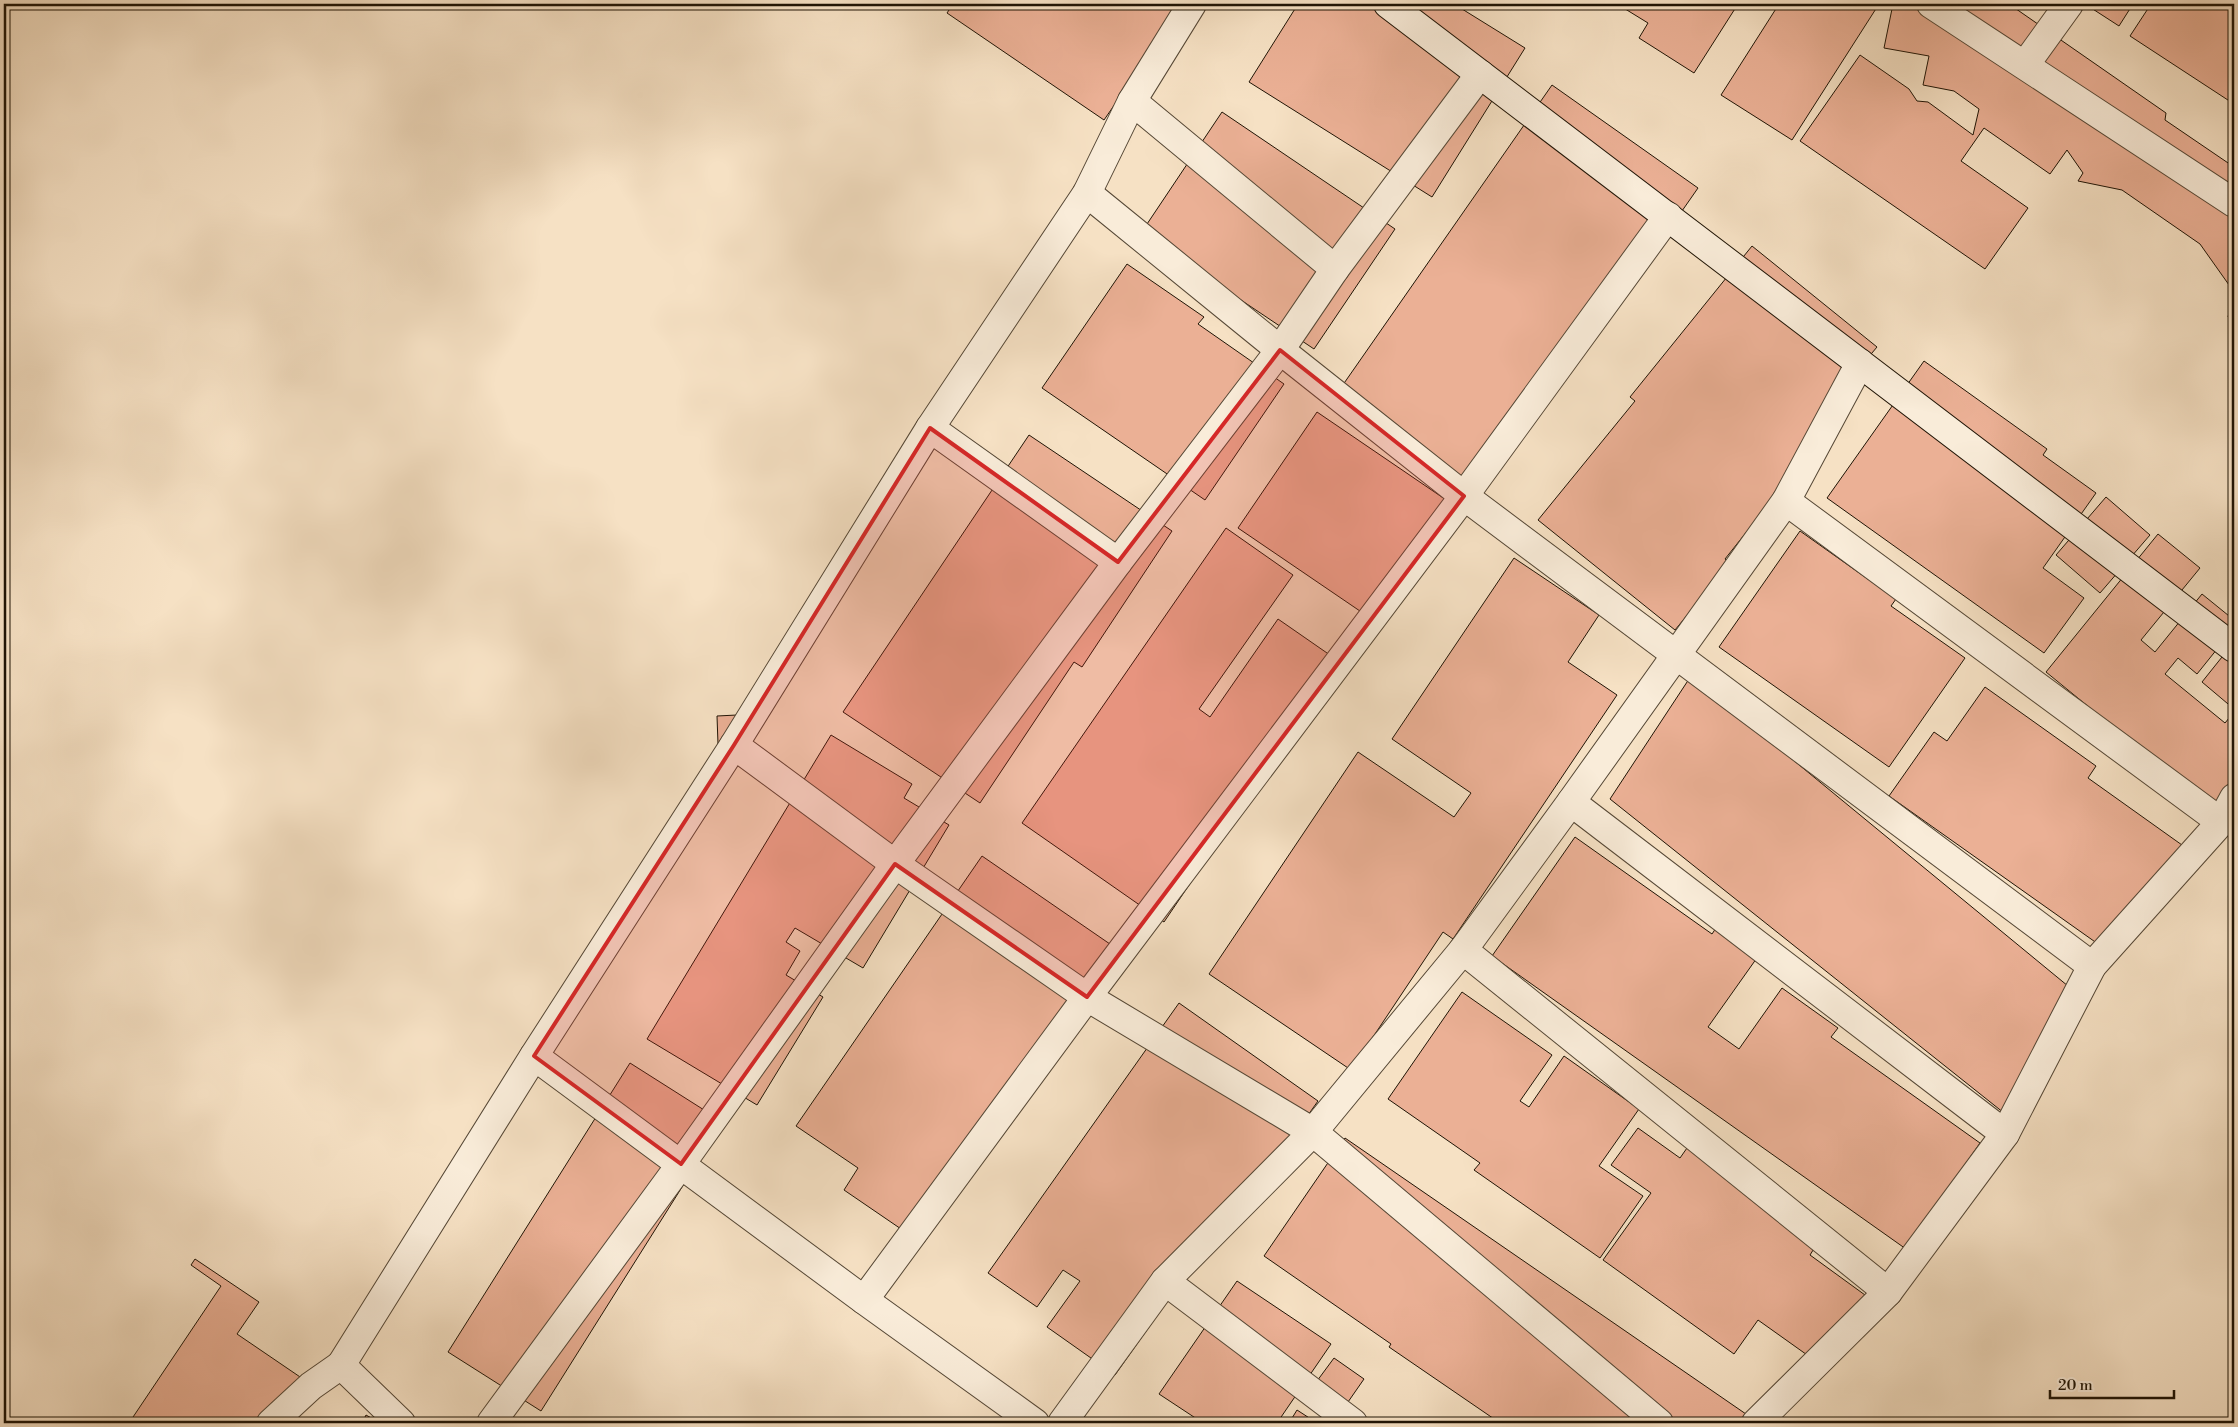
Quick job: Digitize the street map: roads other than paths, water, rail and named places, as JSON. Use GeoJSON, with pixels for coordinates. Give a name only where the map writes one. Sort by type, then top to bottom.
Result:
{"type":"FeatureCollection","features":[{"type":"Feature","properties":{"kind":"street"},"geometry":{"type":"LineString","coordinates":[[271,1423],[311,1386],[342,1365],[534,1056],[734,745],[930,428],[1087,193],[1132,101],[1192,4]]}},
{"type":"Feature","properties":{"kind":"street"},"geometry":{"type":"LineString","coordinates":[[1388,4],[2234,648]]}},
{"type":"Feature","properties":{"kind":"street"},"geometry":{"type":"LineString","coordinates":[[1931,4],[2234,203]]}},
{"type":"Feature","properties":{"kind":"street"},"geometry":{"type":"LineString","coordinates":[[2025,65],[2068,4]]}},
{"type":"Feature","properties":{"kind":"street"},"geometry":{"type":"LineString","coordinates":[[491,1423],[681,1164],[895,864],[1118,562],[1280,350],[1335,269],[1480,74]]}},
{"type":"Feature","properties":{"kind":"street"},"geometry":{"type":"LineString","coordinates":[[1132,101],[1335,269]]}},
{"type":"Feature","properties":{"kind":"street"},"geometry":{"type":"LineString","coordinates":[[1087,193],[1464,496],[2092,966]]}},
{"type":"Feature","properties":{"kind":"street"},"geometry":{"type":"LineString","coordinates":[[864,1300],[1087,998],[1464,496],[1668,216]]}},
{"type":"Feature","properties":{"kind":"street"},"geometry":{"type":"LineString","coordinates":[[1062,1423],[1165,1281],[1313,1132],[1463,950],[1786,501],[1860,363]]}},
{"type":"Feature","properties":{"kind":"street"},"geometry":{"type":"LineString","coordinates":[[930,428],[1118,562]]}},
{"type":"Feature","properties":{"kind":"street"},"geometry":{"type":"LineString","coordinates":[[1786,501],[2221,822]]}},
{"type":"Feature","properties":{"kind":"street"},"geometry":{"type":"LineString","coordinates":[[734,745],[895,864],[1087,998],[1313,1132],[1658,1423]]}},
{"type":"Feature","properties":{"kind":"street"},"geometry":{"type":"LineString","coordinates":[[1756,1423],[1888,1292],[2004,1134],[2092,966],[2221,822],[2234,798]]}},
{"type":"Feature","properties":{"kind":"street"},"geometry":{"type":"LineString","coordinates":[[1571,802],[2004,1134]]}},
{"type":"Feature","properties":{"kind":"street"},"geometry":{"type":"LineString","coordinates":[[1463,950],[1888,1292]]}},
{"type":"Feature","properties":{"kind":"street"},"geometry":{"type":"LineString","coordinates":[[534,1056],[864,1300],[1035,1423]]}},
{"type":"Feature","properties":{"kind":"street"},"geometry":{"type":"LineString","coordinates":[[1165,1281],[1353,1423]]}},
{"type":"Feature","properties":{"kind":"street"},"geometry":{"type":"LineString","coordinates":[[342,1365],[401,1423]]}}]}
